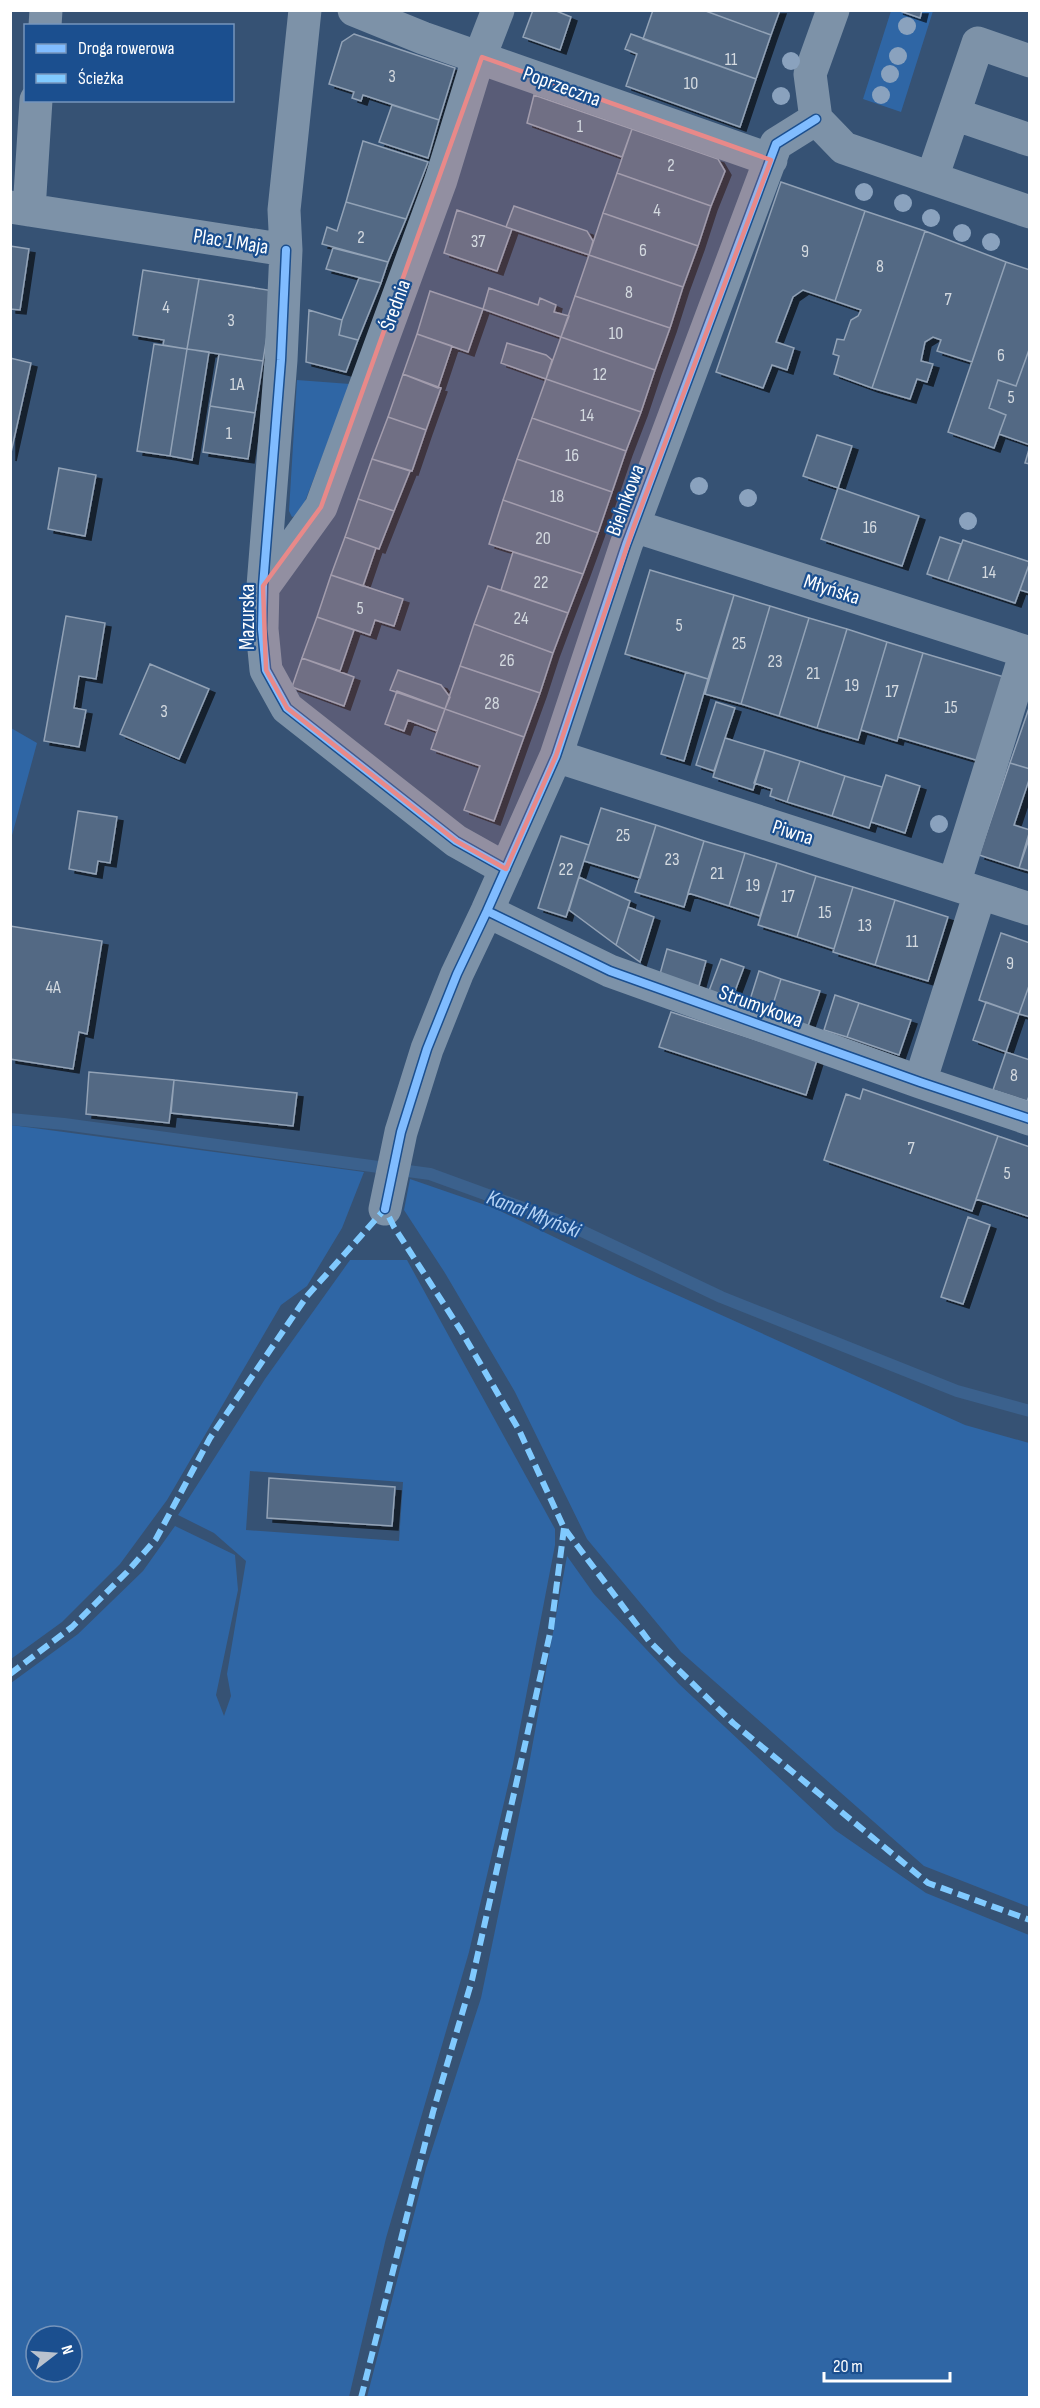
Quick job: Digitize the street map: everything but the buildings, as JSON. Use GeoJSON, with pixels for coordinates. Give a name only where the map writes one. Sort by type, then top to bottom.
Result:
{"type":"FeatureCollection","features":[{"type":"Feature","properties":{"kind":"street","name":"Plac 1 Maja"},"geometry":{"type":"LineString","coordinates":[[20,209],[286,250],[284,210],[305,10]]}},
{"type":"Feature","properties":{"kind":"street","name":"Poprzeczna"},"geometry":{"type":"LineString","coordinates":[[354,10],[423,38],[771,160]]}},
{"type":"Feature","properties":{"kind":"street","name":"Średnia"},"geometry":{"type":"LineString","coordinates":[[263,586],[321,507],[441,180],[474,72],[482,57],[498,10]]}},
{"type":"Feature","properties":{"kind":"street"},"geometry":{"type":"LineString","coordinates":[[833,10],[810,74],[816,118],[844,148],[1029,212]]}},
{"type":"Feature","properties":{"kind":"street"},"geometry":{"type":"LineString","coordinates":[[932,178],[978,43],[1029,61]]}},
{"type":"Feature","properties":{"kind":"street"},"geometry":{"type":"LineString","coordinates":[[20,209],[36,102]]}},
{"type":"Feature","properties":{"kind":"street"},"geometry":{"type":"LineString","coordinates":[[954,114],[1029,140]]}},
{"type":"Feature","properties":{"kind":"street","name":"Bielnikowa"},"geometry":{"type":"LineString","coordinates":[[385,1209],[401,1132],[427,1049],[457,974],[556,756],[634,526],[776,144],[816,118]]}},
{"type":"Feature","properties":{"kind":"street","name":"Mazurska"},"geometry":{"type":"LineString","coordinates":[[286,250],[281,360],[263,586],[262,629],[266,670],[287,708],[456,841],[506,869]]}},
{"type":"Feature","properties":{"kind":"street","name":"Młyńska"},"geometry":{"type":"LineString","coordinates":[[634,526],[1028,652]]}},
{"type":"Feature","properties":{"kind":"street"},"geometry":{"type":"LineString","coordinates":[[920,1082],[1028,652]]}},
{"type":"Feature","properties":{"kind":"street","name":"Piwna"},"geometry":{"type":"LineString","coordinates":[[556,756],[1029,909]]}},
{"type":"Feature","properties":{"kind":"street","name":"Strumykowa"},"geometry":{"type":"LineString","coordinates":[[487,911],[610,971],[1029,1119]]}},
{"type":"Feature","properties":{"kind":"highlighted area"},"geometry":{"type":"Polygon","coordinates":[[[482,57],[771,160],[634,526],[556,756],[506,869],[456,841],[287,708],[266,670],[263,586],[321,507],[482,57]]]}},
{"type":"Feature","properties":{"kind":"shaded area"},"geometry":{"type":"Polygon","coordinates":[[[891,11],[933,11],[901,112],[863,99],[891,11]]]}},
{"type":"Feature","properties":{"kind":"shaded area"},"geometry":{"type":"Polygon","coordinates":[[[297,380],[350,384],[304,504],[299,515],[292,517],[289,511],[297,380]]]}},
{"type":"Feature","properties":{"kind":"shaded area"},"geometry":{"type":"Polygon","coordinates":[[[11,728],[37,743],[11,839],[11,728]]]}},
{"type":"Feature","properties":{"kind":"shaded area"},"geometry":{"type":"Polygon","coordinates":[[[11,1125],[364,1172],[342,1228],[307,1286],[281,1305],[167,1500],[120,1564],[62,1622],[11,1659],[11,1125]]]}},
{"type":"Feature","properties":{"kind":"shaded area"},"geometry":{"type":"Polygon","coordinates":[[[410,1179],[494,1208],[637,1277],[965,1425],[1029,1443],[1029,1907],[924,1866],[681,1652],[587,1539],[515,1392],[445,1273],[404,1210],[410,1179]]]}},
{"type":"Feature","properties":{"kind":"shaded area"},"geometry":{"type":"Polygon","coordinates":[[[350,1260],[407,1260],[555,1529],[555,1545],[513,1764],[469,1952],[386,2238],[349,2397],[11,2397],[11,1683],[78,1634],[143,1571],[175,1526],[235,1555],[238,1590],[216,1695],[224,1716],[231,1696],[227,1674],[246,1561],[214,1533],[178,1515],[265,1379],[350,1260]],[[250,1471],[246,1530],[399,1541],[403,1482],[250,1471]]]}},
{"type":"Feature","properties":{"kind":"shaded area"},"geometry":{"type":"Polygon","coordinates":[[[567,1556],[594,1594],[679,1684],[835,1830],[926,1893],[1029,1935],[1029,2397],[367,2397],[426,2168],[481,1998],[525,1786],[567,1556]]]}},
{"type":"Feature","properties":{"kind":"waterway","name":"Kanał Młyński"},"geometry":{"type":"LineString","coordinates":[[10,1119],[64,1124],[430,1174],[565,1223],[721,1297],[957,1391],[1030,1411]]}},
{"type":"Feature","properties":{"kind":"marked path"},"geometry":{"type":"LineString","coordinates":[[10,1674],[72,1627],[127,1572],[156,1539],[210,1438],[307,1296],[385,1209],[394,1227],[460,1329],[519,1430],[564,1528],[649,1641],[733,1723],[928,1883],[1030,1920]]}},
{"type":"Feature","properties":{"kind":"marked path"},"geometry":{"type":"LineString","coordinates":[[361,2398],[433,2112],[472,1980],[551,1629],[564,1528]]}},
{"type":"Feature","properties":{"kind":"cycle path"},"geometry":{"type":"LineString","coordinates":[[385,1209],[401,1132],[427,1049],[457,974],[556,756],[626,545],[776,144],[816,119]]}},
{"type":"Feature","properties":{"kind":"cycle path"},"geometry":{"type":"LineString","coordinates":[[286,250],[281,360],[263,586],[262,629],[266,670],[287,708],[456,841],[506,869]]}},
{"type":"Feature","properties":{"kind":"cycle path"},"geometry":{"type":"LineString","coordinates":[[487,911],[610,971],[1030,1119]]}}]}
